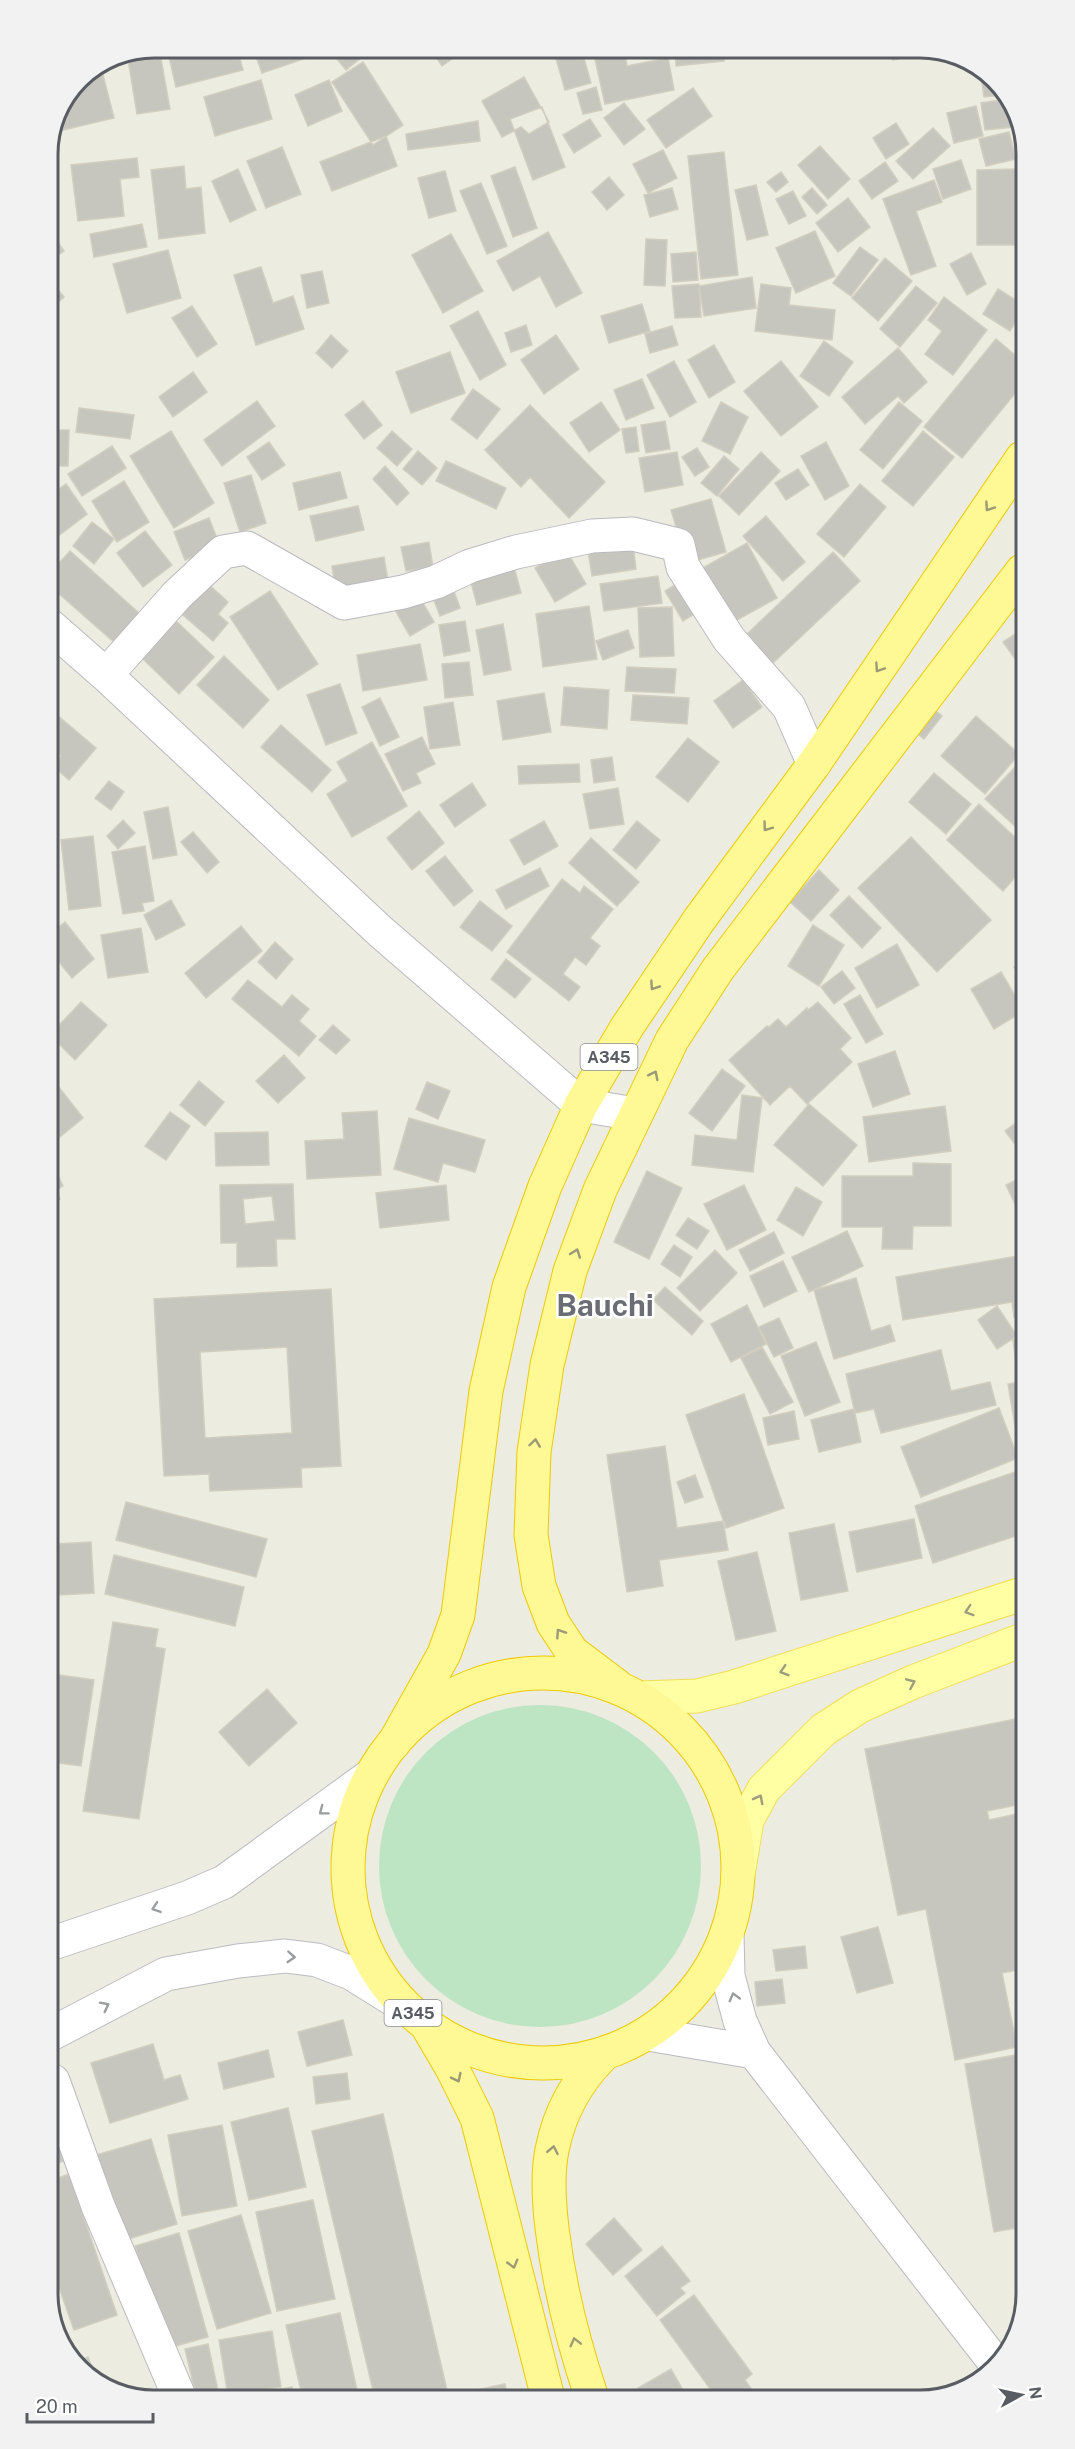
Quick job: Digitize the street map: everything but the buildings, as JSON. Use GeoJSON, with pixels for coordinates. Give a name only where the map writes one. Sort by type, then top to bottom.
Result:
{"type":"FeatureCollection","features":[{"type":"Feature","properties":{"kind":"highway","name":"A345"},"geometry":{"type":"LineString","coordinates":[[1016,467],[814,764],[699,920],[627,1027],[581,1105],[545,1186],[509,1287],[486,1391],[458,1615],[444,1654],[394,1743],[370,1776],[350,1834],[349,1896],[368,1955],[404,2006],[428,2027],[459,2046],[494,2058],[531,2064],[567,2063],[603,2055],[648,2034],[682,2007],[708,1973],[727,1934],[738,1875],[735,1832],[722,1792],[702,1755],[674,1723],[572,1652],[553,1623],[539,1586],[531,1535],[534,1452],[547,1365],[570,1271],[600,1190],[672,1040],[718,969],[1016,579]]}},
{"type":"Feature","properties":{"kind":"highway","name":"A345"},"geometry":{"type":"LineString","coordinates":[[394,1743],[452,1694],[506,1675],[562,1672],[629,1692]]}},
{"type":"Feature","properties":{"kind":"highway","name":"A345"},"geometry":{"type":"LineString","coordinates":[[428,2027],[477,2118],[546,2390]]}},
{"type":"Feature","properties":{"kind":"highway","name":"A345"},"geometry":{"type":"LineString","coordinates":[[589,2390],[578,2357],[557,2273],[549,2198],[551,2151],[566,2106],[588,2069],[603,2055]]}},
{"type":"Feature","properties":{"kind":"main road"},"geometry":{"type":"LineString","coordinates":[[629,1692],[697,1696],[734,1687],[1016,1596]]}},
{"type":"Feature","properties":{"kind":"main road"},"geometry":{"type":"LineString","coordinates":[[738,1875],[747,1820],[764,1789],[823,1730],[860,1706],[1016,1643]]}},
{"type":"Feature","properties":{"kind":"street"},"geometry":{"type":"LineString","coordinates":[[106,675],[177,595],[224,552],[247,548],[344,603],[403,592],[436,582],[470,566],[516,552],[592,536],[633,534],[678,545],[683,567],[729,639],[789,707],[814,764]]}},
{"type":"Feature","properties":{"kind":"street"},"geometry":{"type":"LineString","coordinates":[[59,634],[381,932],[581,1105],[635,1114]]}},
{"type":"Feature","properties":{"kind":"street"},"geometry":{"type":"LineString","coordinates":[[59,1941],[187,1898],[224,1882],[370,1776]]}},
{"type":"Feature","properties":{"kind":"street"},"geometry":{"type":"LineString","coordinates":[[727,1934],[729,1976],[740,2021],[754,2052],[991,2358]]}},
{"type":"Feature","properties":{"kind":"street"},"geometry":{"type":"LineString","coordinates":[[59,2030],[166,1974],[238,1961],[285,1956],[317,1960],[351,1972],[404,2006]]}},
{"type":"Feature","properties":{"kind":"street"},"geometry":{"type":"LineString","coordinates":[[648,2034],[754,2052]]}},
{"type":"Feature","properties":{"kind":"street"},"geometry":{"type":"LineString","coordinates":[[59,2098],[98,2206],[177,2390]]}},
{"type":"Feature","properties":{"kind":"green space"},"geometry":{"type":"Polygon","coordinates":[[[540,1705],[587,1712],[616,1724],[654,1752],[682,1790],[694,1819],[701,1866],[694,1913],[682,1942],[654,1980],[616,2008],[587,2020],[540,2027],[493,2020],[464,2008],[426,1980],[398,1942],[386,1913],[379,1866],[386,1819],[398,1790],[426,1752],[464,1724],[493,1712],[540,1705]]]}},
{"type":"Feature","properties":{"kind":"district","name":"Bauchi"},"geometry":{"type":"Point","coordinates":[605,1305]}}]}
